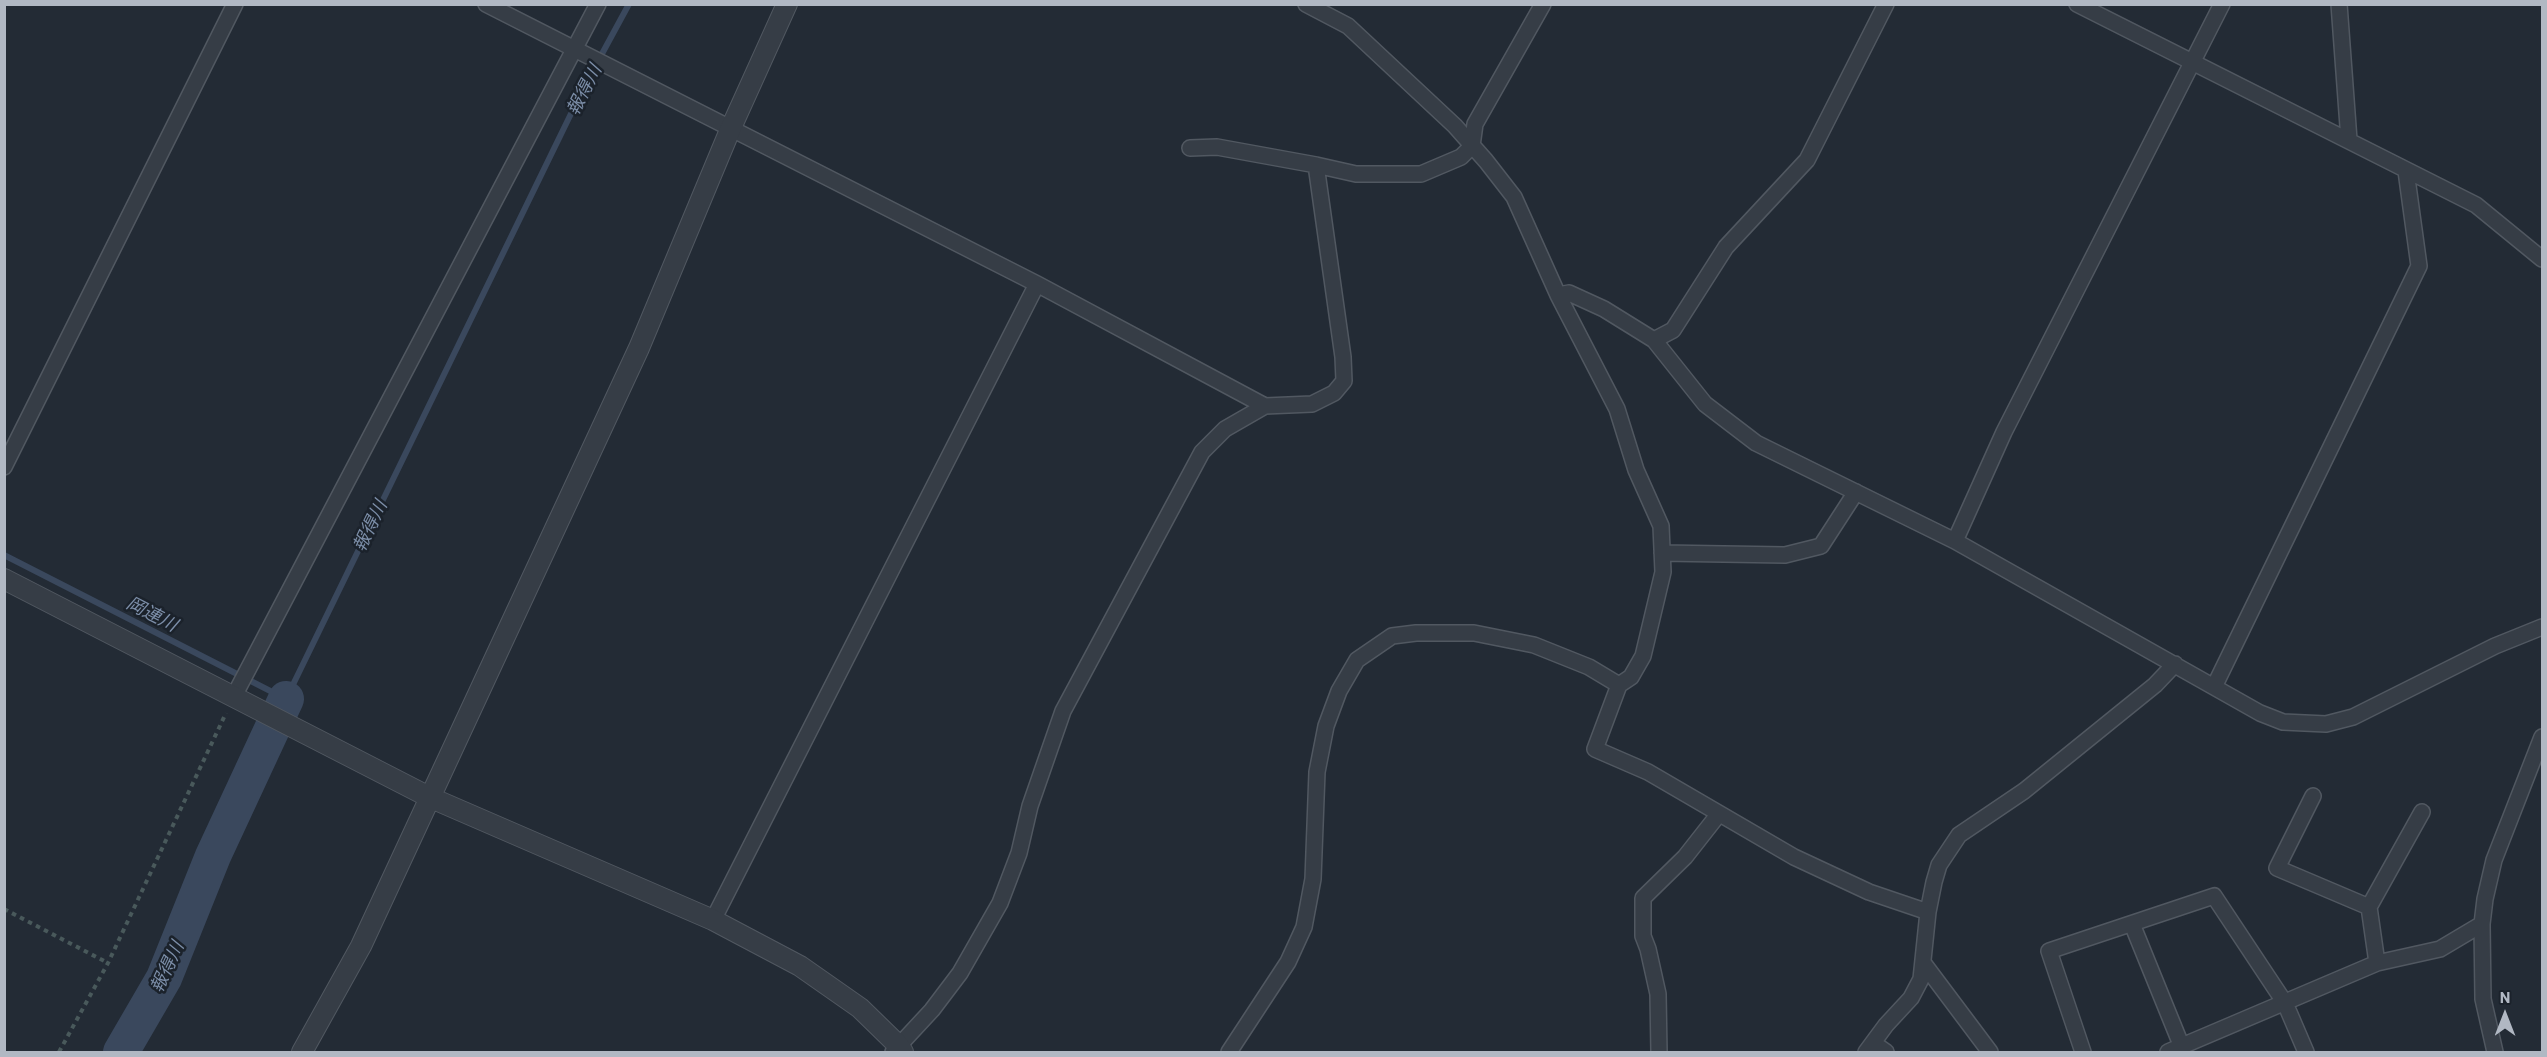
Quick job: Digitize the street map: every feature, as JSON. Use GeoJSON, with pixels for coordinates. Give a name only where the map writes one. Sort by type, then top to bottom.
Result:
{"type":"FeatureCollection","features":[{"type":"Feature","properties":{"kind":"street"},"geometry":{"type":"LineString","coordinates":[[4,467],[235,4]]}},
{"type":"Feature","properties":{"kind":"street"},"geometry":{"type":"LineString","coordinates":[[486,4],[629,79],[1037,284],[1265,406]]}},
{"type":"Feature","properties":{"kind":"street"},"geometry":{"type":"LineString","coordinates":[[241,699],[580,52],[598,4]]}},
{"type":"Feature","properties":{"kind":"street"},"geometry":{"type":"LineString","coordinates":[[302,1053],[361,945],[639,348],[730,129],[787,4]]}},
{"type":"Feature","properties":{"kind":"street"},"geometry":{"type":"LineString","coordinates":[[1306,4],[1348,26],[1455,126],[1514,197],[1557,295],[1617,409],[1636,470],[1661,526],[1663,572],[1643,656],[1632,677],[1619,685],[1595,749],[1648,772],[1794,857],[1869,892],[1928,912]]}},
{"type":"Feature","properties":{"kind":"street"},"geometry":{"type":"LineString","coordinates":[[1190,148],[1216,147],[1356,174],[1421,174],[1461,157],[1472,146],[1475,124],[1543,4]]}},
{"type":"Feature","properties":{"kind":"street"},"geometry":{"type":"LineString","coordinates":[[1654,340],[1673,330],[1725,247],[1807,160],[1886,4]]}},
{"type":"Feature","properties":{"kind":"street"},"geometry":{"type":"LineString","coordinates":[[2077,4],[2476,205],[2542,259]]}},
{"type":"Feature","properties":{"kind":"street"},"geometry":{"type":"LineString","coordinates":[[1955,541],[2004,432],[2222,4]]}},
{"type":"Feature","properties":{"kind":"street"},"geometry":{"type":"LineString","coordinates":[[2339,4],[2349,140]]}},
{"type":"Feature","properties":{"kind":"street"},"geometry":{"type":"LineString","coordinates":[[4,579],[301,729],[429,797],[713,920],[800,966],[860,1008],[898,1050],[960,973],[1000,903],[1063,711],[1202,452],[1225,429],[1265,406],[1312,404],[1334,393],[1344,381],[1343,357],[1316,165]]}},
{"type":"Feature","properties":{"kind":"street"},"geometry":{"type":"LineString","coordinates":[[2214,687],[2419,266],[2406,171]]}},
{"type":"Feature","properties":{"kind":"street"},"geometry":{"type":"LineString","coordinates":[[713,920],[1037,284]]}},
{"type":"Feature","properties":{"kind":"street"},"geometry":{"type":"LineString","coordinates":[[1557,295],[1569,293],[1604,309],[1654,340],[1705,404],[1756,443],[1955,541],[2259,713],[2283,723],[2326,724],[2375,708],[2495,646],[2542,627]]}},
{"type":"Feature","properties":{"kind":"street"},"geometry":{"type":"LineString","coordinates":[[1662,553],[1785,555],[1821,546],[1856,492]]}},
{"type":"Feature","properties":{"kind":"street"},"geometry":{"type":"LineString","coordinates":[[1230,1053],[1288,963],[1304,927],[1313,879],[1317,772],[1326,726],[1339,692],[1357,660],[1392,636],[1416,633],[1474,633],[1534,645],[1589,667],[1619,685]]}},
{"type":"Feature","properties":{"kind":"street"},"geometry":{"type":"LineString","coordinates":[[1886,1053],[1869,1048],[1911,998],[1922,979],[1928,912],[1939,865],[1959,835],[2024,791],[2156,685],[2175,664]]}},
{"type":"Feature","properties":{"kind":"street"},"geometry":{"type":"LineString","coordinates":[[2495,1053],[2484,999],[2482,924],[2485,899],[2493,860],[2542,736]]}},
{"type":"Feature","properties":{"kind":"street"},"geometry":{"type":"LineString","coordinates":[[2313,796],[2277,868],[2369,907]]}},
{"type":"Feature","properties":{"kind":"street"},"geometry":{"type":"LineString","coordinates":[[2377,963],[2369,907],[2422,812]]}},
{"type":"Feature","properties":{"kind":"street"},"geometry":{"type":"LineString","coordinates":[[1659,1053],[1658,993],[1643,936],[1643,897],[1685,857],[1718,814]]}},
{"type":"Feature","properties":{"kind":"street"},"geometry":{"type":"LineString","coordinates":[[2083,1053],[2049,951],[2214,896],[2285,1003],[2306,1053]]}},
{"type":"Feature","properties":{"kind":"street"},"geometry":{"type":"LineString","coordinates":[[2133,924],[2175,1050],[2377,963],[2440,949],[2482,924]]}},
{"type":"Feature","properties":{"kind":"street"},"geometry":{"type":"LineString","coordinates":[[1924,964],[1990,1053]]}},
{"type":"Feature","properties":{"kind":"path"},"geometry":{"type":"LineString","coordinates":[[59,1053],[108,963],[241,699]]}},
{"type":"Feature","properties":{"kind":"path"},"geometry":{"type":"LineString","coordinates":[[4,909],[108,963]]}},
{"type":"Feature","properties":{"kind":"waterway","name":"報得川"},"geometry":{"type":"LineString","coordinates":[[4,555],[286,699],[584,87],[629,4]]}},
{"type":"Feature","properties":{"kind":"waterway","name":"報得川"},"geometry":{"type":"LineString","coordinates":[[121,1052],[164,978],[213,856],[286,699]]}},
{"type":"Feature","properties":{"kind":"water label","name":"岡連川"},"geometry":{"type":"Point","coordinates":[152,614]}}]}
